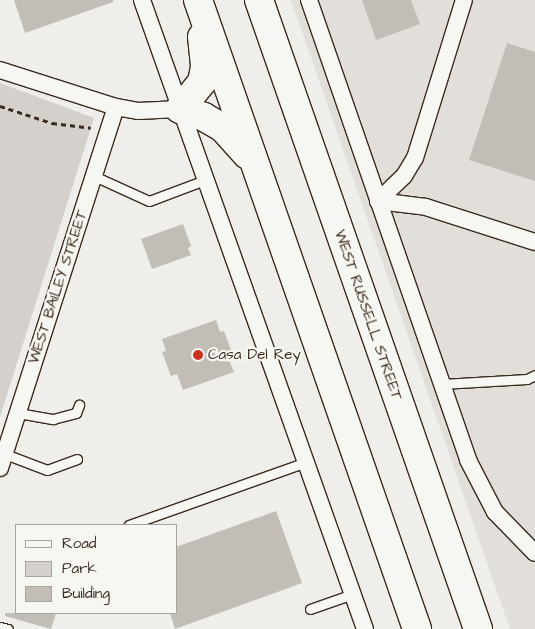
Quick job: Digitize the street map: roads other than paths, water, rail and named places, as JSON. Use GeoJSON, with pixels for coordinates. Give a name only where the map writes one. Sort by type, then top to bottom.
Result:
{"type":"FeatureCollection","features":[{"type":"Feature","properties":{"kind":"highway"},"geometry":{"type":"LineString","coordinates":[[194,0],[205,67],[202,82],[180,109],[204,117],[223,128],[246,154],[263,185]]}},
{"type":"Feature","properties":{"kind":"highway"},"geometry":{"type":"LineString","coordinates":[[198,0],[417,629]]}},
{"type":"Feature","properties":{"kind":"highway","name":"WEST RUSSELL STREET"},"geometry":{"type":"LineString","coordinates":[[258,0],[478,629]]}},
{"type":"Feature","properties":{"kind":"street"},"geometry":{"type":"LineString","coordinates":[[142,0],[366,629]]}},
{"type":"Feature","properties":{"kind":"street"},"geometry":{"type":"LineString","coordinates":[[308,0],[468,460],[495,512],[535,553]]}},
{"type":"Feature","properties":{"kind":"street"},"geometry":{"type":"LineString","coordinates":[[378,201],[404,176],[415,158],[464,0]]}},
{"type":"Feature","properties":{"kind":"street"},"geometry":{"type":"LineString","coordinates":[[0,70],[116,107],[138,111],[180,109]]}},
{"type":"Feature","properties":{"kind":"street","name":"WEST BAILEY STREET"},"geometry":{"type":"LineString","coordinates":[[2,461],[116,107]]}},
{"type":"Feature","properties":{"kind":"street"},"geometry":{"type":"LineString","coordinates":[[378,201],[426,207],[535,242]]}},
{"type":"Feature","properties":{"kind":"lane"},"geometry":{"type":"LineString","coordinates":[[94,176],[149,201],[205,180]]}},
{"type":"Feature","properties":{"kind":"lane"},"geometry":{"type":"LineString","coordinates":[[442,384],[527,379],[535,375]]}},
{"type":"Feature","properties":{"kind":"lane"},"geometry":{"type":"LineString","coordinates":[[18,413],[53,419],[76,413],[79,404]]}},
{"type":"Feature","properties":{"kind":"lane"},"geometry":{"type":"LineString","coordinates":[[2,461],[47,470],[77,459]]}},
{"type":"Feature","properties":{"kind":"lane"},"geometry":{"type":"LineString","coordinates":[[133,524],[306,462]]}},
{"type":"Feature","properties":{"kind":"lane"},"geometry":{"type":"LineString","coordinates":[[310,610],[353,594]]}},
{"type":"Feature","properties":{"kind":"lane"},"geometry":{"type":"LineString","coordinates":[[0,627],[8,629]]}},
{"type":"Feature","properties":{"kind":"place","name":"Casa Del Rey"},"geometry":{"type":"Point","coordinates":[198,355]}}]}
